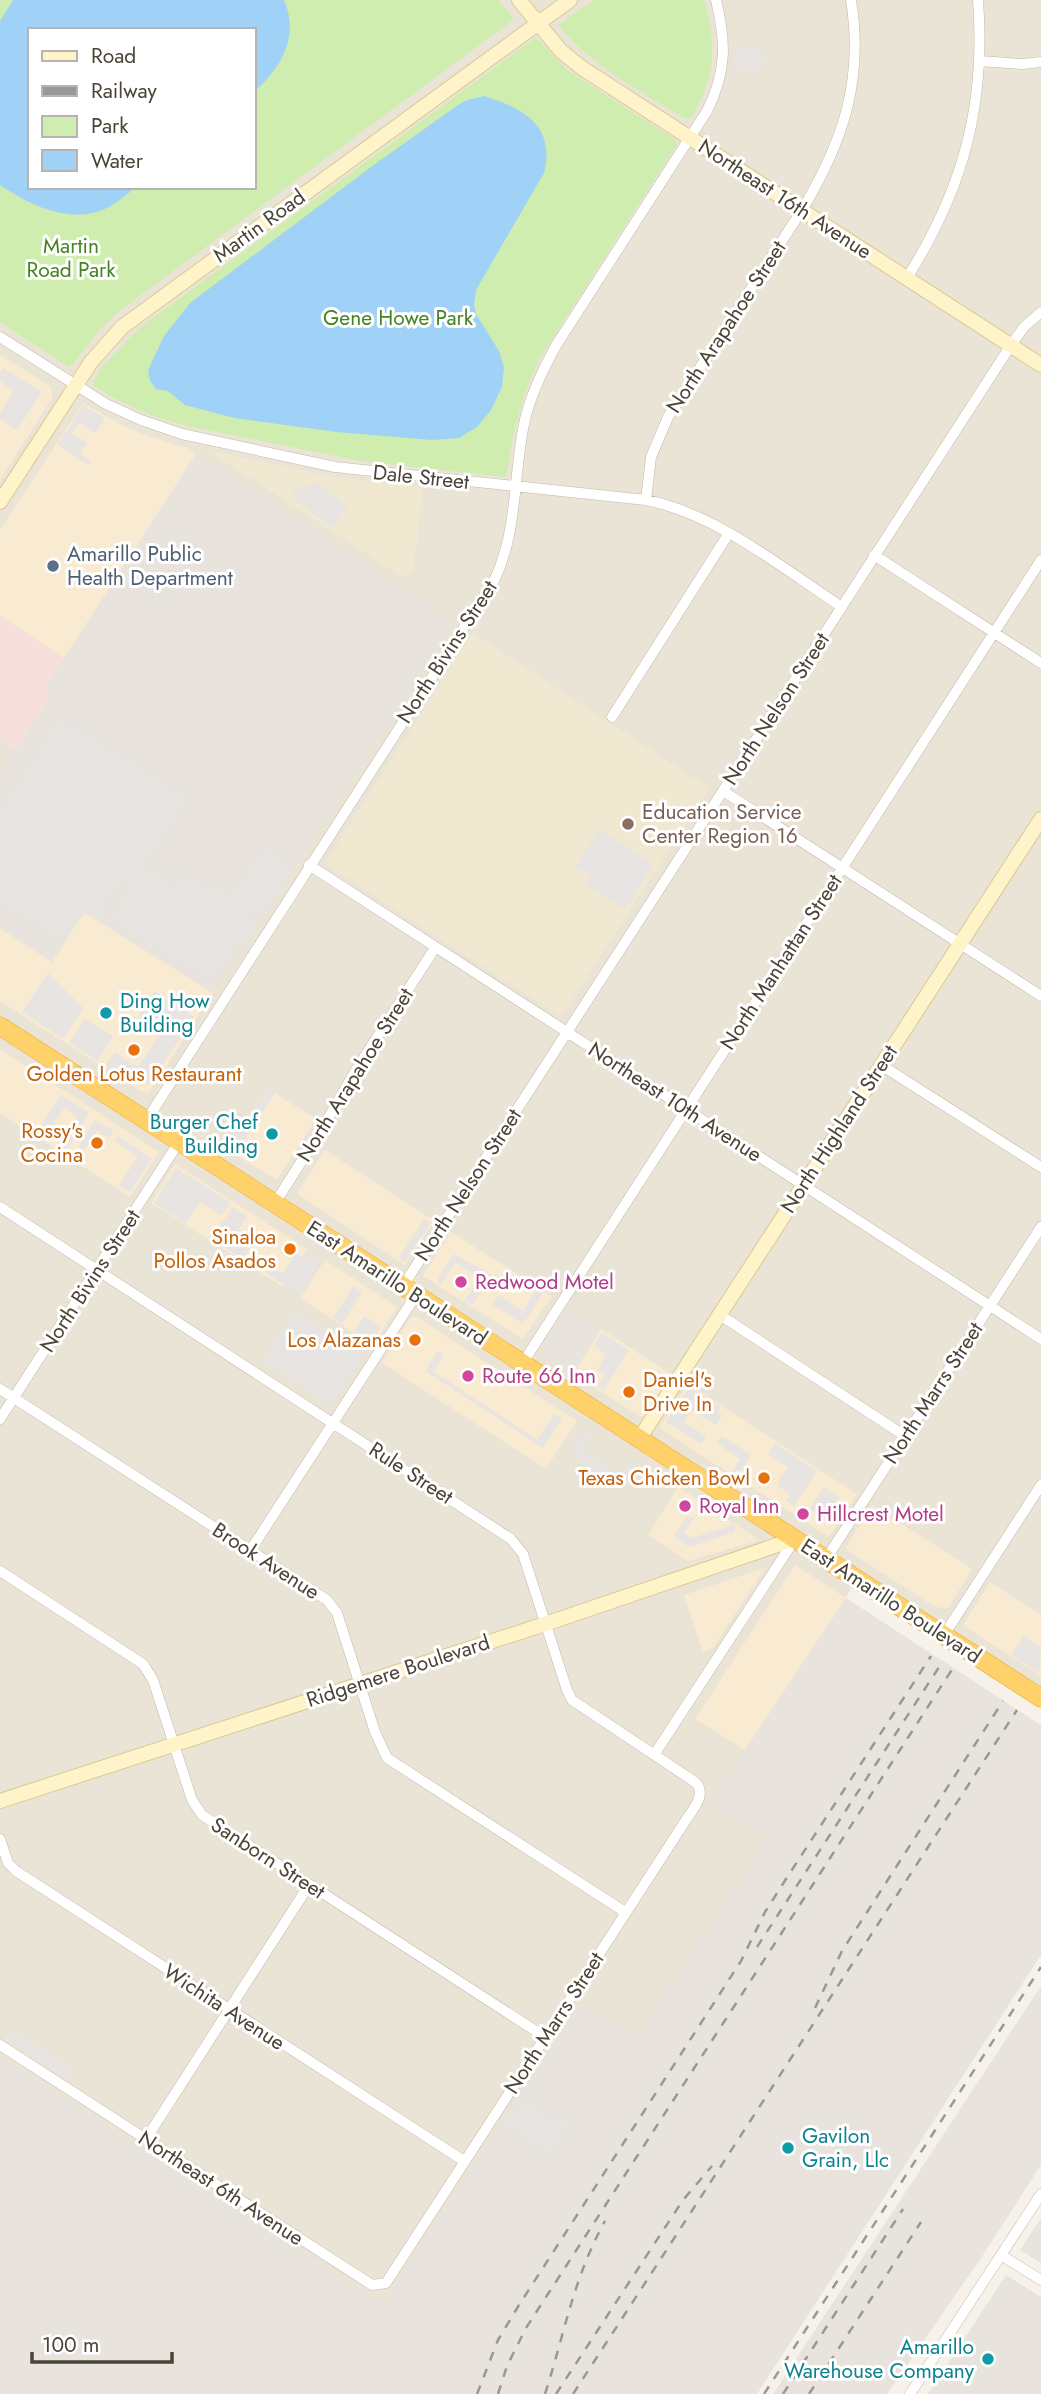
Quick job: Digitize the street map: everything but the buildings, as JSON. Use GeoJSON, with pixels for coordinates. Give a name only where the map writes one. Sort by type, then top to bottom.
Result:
{"type":"FeatureCollection","features":[{"type":"Feature","properties":{"kind":"highway","name":"East Amarillo Boulevard"},"geometry":{"type":"LineString","coordinates":[[0,1026],[1041,1698]]}},
{"type":"Feature","properties":{"kind":"street","name":"Northeast 16th Avenue"},"geometry":{"type":"LineString","coordinates":[[519,0],[561,51],[575,63],[1041,365]]}},
{"type":"Feature","properties":{"kind":"street","name":"Martin Road"},"geometry":{"type":"LineString","coordinates":[[0,502],[99,351],[134,317],[570,0]]}},
{"type":"Feature","properties":{"kind":"street","name":"North Bivins Street"},"geometry":{"type":"LineString","coordinates":[[146,1121],[494,582],[510,537],[527,414],[547,363],[715,96],[723,67],[722,36],[716,0]]}},
{"type":"Feature","properties":{"kind":"street","name":"North Arapahoe Street"},"geometry":{"type":"LineString","coordinates":[[646,500],[651,457],[668,417],[802,210],[822,176],[846,118],[855,57],[855,26],[851,0]]}},
{"type":"Feature","properties":{"kind":"street"},"geometry":{"type":"LineString","coordinates":[[907,278],[939,223],[957,181],[973,120],[980,61],[978,0]]}},
{"type":"Feature","properties":{"kind":"street"},"geometry":{"type":"LineString","coordinates":[[980,61],[1023,64],[1041,62]]}},
{"type":"Feature","properties":{"kind":"street","name":"North Nelson Street"},"geometry":{"type":"LineString","coordinates":[[250,1551],[333,1423],[409,1291],[566,1032],[1011,345],[1024,327],[1041,312]]}},
{"type":"Feature","properties":{"kind":"street","name":"Dale Street"},"geometry":{"type":"LineString","coordinates":[[0,337],[76,386],[130,416],[197,438],[335,467],[646,500],[679,508],[698,515],[729,533],[842,607]]}},
{"type":"Feature","properties":{"kind":"street"},"geometry":{"type":"LineString","coordinates":[[611,717],[729,533]]}},
{"type":"Feature","properties":{"kind":"street"},"geometry":{"type":"LineString","coordinates":[[874,555],[1041,663]]}},
{"type":"Feature","properties":{"kind":"street","name":"North Manhattan Street"},"geometry":{"type":"LineString","coordinates":[[522,1364],[1041,560]]}},
{"type":"Feature","properties":{"kind":"street"},"geometry":{"type":"LineString","coordinates":[[723,791],[1041,996]]}},
{"type":"Feature","properties":{"kind":"street","name":"North Highland Street"},"geometry":{"type":"LineString","coordinates":[[639,1439],[1039,825]]}},
{"type":"Feature","properties":{"kind":"street","name":"Northeast 10th Avenue"},"geometry":{"type":"LineString","coordinates":[[309,865],[1041,1339]]}},
{"type":"Feature","properties":{"kind":"street","name":"North Arapahoe Street"},"geometry":{"type":"LineString","coordinates":[[275,1203],[435,948]]}},
{"type":"Feature","properties":{"kind":"street"},"geometry":{"type":"LineString","coordinates":[[881,1065],[1041,1167]]}},
{"type":"Feature","properties":{"kind":"street","name":"North Bivins Street"},"geometry":{"type":"LineString","coordinates":[[0,1419],[179,1142]]}},
{"type":"Feature","properties":{"kind":"street","name":"Rule Street"},"geometry":{"type":"LineString","coordinates":[[0,1207],[512,1539],[523,1554],[572,1700],[699,1786],[701,1796],[684,1823]]}},
{"type":"Feature","properties":{"kind":"street","name":"North Marrs Street"},"geometry":{"type":"LineString","coordinates":[[826,1559],[1041,1227]]}},
{"type":"Feature","properties":{"kind":"street"},"geometry":{"type":"LineString","coordinates":[[720,1315],[905,1436]]}},
{"type":"Feature","properties":{"kind":"street","name":"Brook Avenue"},"geometry":{"type":"LineString","coordinates":[[0,1390],[320,1595],[334,1608],[378,1741],[387,1758],[625,1912]]}},
{"type":"Feature","properties":{"kind":"street"},"geometry":{"type":"LineString","coordinates":[[944,1635],[1041,1485]]}},
{"type":"Feature","properties":{"kind":"street"},"geometry":{"type":"LineString","coordinates":[[654,1755],[795,1539]]}},
{"type":"Feature","properties":{"kind":"street","name":"Ridgemere Boulevard"},"geometry":{"type":"LineString","coordinates":[[0,1801],[545,1624],[795,1539]]}},
{"type":"Feature","properties":{"kind":"street","name":"Sanborn Street"},"geometry":{"type":"LineString","coordinates":[[0,1571],[143,1664],[153,1680],[192,1800],[202,1815],[545,2037]]}},
{"type":"Feature","properties":{"kind":"street","name":"North Marrs Street"},"geometry":{"type":"LineString","coordinates":[[424,2224],[684,1823]]}},
{"type":"Feature","properties":{"kind":"street","name":"Wichita Avenue"},"geometry":{"type":"LineString","coordinates":[[0,1839],[12,1868],[464,2161]]}},
{"type":"Feature","properties":{"kind":"street"},"geometry":{"type":"LineString","coordinates":[[146,2139],[309,1885]]}},
{"type":"Feature","properties":{"kind":"street","name":"Northeast 6th Avenue"},"geometry":{"type":"LineString","coordinates":[[0,2045],[372,2285],[386,2283],[424,2224]]}},
{"type":"Feature","properties":{"kind":"street"},"geometry":{"type":"LineString","coordinates":[[910,2394],[1041,2194]]}},
{"type":"Feature","properties":{"kind":"street"},"geometry":{"type":"LineString","coordinates":[[1002,2255],[1041,2280]]}},
{"type":"Feature","properties":{"kind":"shaded area"},"geometry":{"type":"Polygon","coordinates":[[[0,0],[1041,0],[1041,1692],[860,1576],[712,1800],[768,1840],[405,2394],[0,2394],[0,0]]]}},
{"type":"Feature","properties":{"kind":"shaded area"},"geometry":{"type":"Polygon","coordinates":[[[740,46],[764,50],[762,70],[759,70],[758,75],[732,68],[734,51],[740,46]]]}},
{"type":"Feature","properties":{"kind":"shaded area"},"geometry":{"type":"Polygon","coordinates":[[[0,355],[50,386],[52,398],[0,480],[0,355]]]}},
{"type":"Feature","properties":{"kind":"shaded area"},"geometry":{"type":"Polygon","coordinates":[[[3,368],[42,392],[17,430],[0,419],[0,413],[14,391],[0,381],[3,368]]]}},
{"type":"Feature","properties":{"kind":"shaded area"},"geometry":{"type":"Polygon","coordinates":[[[83,403],[122,425],[187,448],[196,454],[64,658],[0,616],[0,530],[83,403]]]}},
{"type":"Feature","properties":{"kind":"shaded area"},"geometry":{"type":"Polygon","coordinates":[[[83,405],[105,418],[95,433],[79,423],[72,433],[87,443],[80,454],[91,461],[89,465],[58,445],[83,405]]]}},
{"type":"Feature","properties":{"kind":"shaded area"},"geometry":{"type":"Polygon","coordinates":[[[207,450],[339,478],[423,487],[413,574],[401,576],[207,450]]]}},
{"type":"Feature","properties":{"kind":"shaded area"},"geometry":{"type":"Polygon","coordinates":[[[196,454],[453,621],[213,993],[84,912],[52,962],[0,928],[0,775],[50,696],[43,691],[196,454]]]}},
{"type":"Feature","properties":{"kind":"shaded area"},"geometry":{"type":"Polygon","coordinates":[[[315,481],[347,507],[332,528],[292,496],[297,489],[310,486],[315,481]]]}},
{"type":"Feature","properties":{"kind":"shaded area"},"geometry":{"type":"Polygon","coordinates":[[[0,616],[64,658],[43,691],[51,696],[16,750],[0,740],[0,616]]]}},
{"type":"Feature","properties":{"kind":"shaded area"},"geometry":{"type":"Polygon","coordinates":[[[473,633],[709,788],[563,1014],[558,1015],[328,866],[327,859],[473,633]]]}},
{"type":"Feature","properties":{"kind":"shaded area"},"geometry":{"type":"Polygon","coordinates":[[[60,720],[185,798],[142,867],[175,887],[183,875],[212,894],[216,889],[232,899],[264,850],[292,868],[262,915],[252,909],[245,919],[255,926],[244,944],[238,941],[212,981],[111,918],[133,884],[122,877],[100,910],[103,913],[97,920],[84,912],[65,941],[0,900],[0,815],[60,720]]]}},
{"type":"Feature","properties":{"kind":"shaded area"},"geometry":{"type":"Polygon","coordinates":[[[599,829],[654,864],[625,910],[585,884],[590,876],[575,867],[599,829]]]}},
{"type":"Feature","properties":{"kind":"shaded area"},"geometry":{"type":"Polygon","coordinates":[[[84,912],[213,993],[149,1093],[142,1092],[0,1001],[0,928],[52,962],[84,912]]]}},
{"type":"Feature","properties":{"kind":"shaded area"},"geometry":{"type":"Polygon","coordinates":[[[48,973],[83,1008],[64,1039],[22,1012],[48,973]]]}},
{"type":"Feature","properties":{"kind":"shaded area"},"geometry":{"type":"Polygon","coordinates":[[[154,991],[194,1017],[149,1085],[134,1075],[128,1083],[104,1068],[114,1052],[138,1067],[159,1035],[136,1020],[154,991]]]}},
{"type":"Feature","properties":{"kind":"shaded area"},"geometry":{"type":"Polygon","coordinates":[[[85,1019],[113,1036],[97,1061],[69,1043],[85,1019]]]}},
{"type":"Feature","properties":{"kind":"shaded area"},"geometry":{"type":"Polygon","coordinates":[[[0,1049],[159,1152],[130,1197],[0,1113],[0,1049]]]}},
{"type":"Feature","properties":{"kind":"shaded area"},"geometry":{"type":"Polygon","coordinates":[[[267,1088],[316,1119],[277,1180],[228,1150],[267,1088]]]}},
{"type":"Feature","properties":{"kind":"shaded area"},"geometry":{"type":"Polygon","coordinates":[[[267,1088],[275,1093],[235,1154],[228,1150],[267,1088]]]}},
{"type":"Feature","properties":{"kind":"shaded area"},"geometry":{"type":"Polygon","coordinates":[[[61,1095],[89,1113],[67,1149],[61,1145],[78,1117],[64,1108],[44,1138],[38,1130],[61,1095]]]}},
{"type":"Feature","properties":{"kind":"shaded area"},"geometry":{"type":"Polygon","coordinates":[[[95,1120],[114,1131],[109,1138],[97,1131],[83,1152],[79,1145],[95,1120]]]}},
{"type":"Feature","properties":{"kind":"shaded area"},"geometry":{"type":"Polygon","coordinates":[[[118,1136],[152,1158],[130,1192],[119,1186],[138,1156],[115,1141],[118,1136]]]}},
{"type":"Feature","properties":{"kind":"shaded area"},"geometry":{"type":"Polygon","coordinates":[[[325,1150],[434,1221],[405,1265],[297,1194],[325,1150]]]}},
{"type":"Feature","properties":{"kind":"shaded area"},"geometry":{"type":"Polygon","coordinates":[[[175,1164],[307,1249],[283,1287],[151,1203],[175,1164]]]}},
{"type":"Feature","properties":{"kind":"shaded area"},"geometry":{"type":"Polygon","coordinates":[[[176,1168],[230,1202],[222,1216],[200,1202],[186,1224],[154,1203],[176,1168]]]}},
{"type":"Feature","properties":{"kind":"shaded area"},"geometry":{"type":"Polygon","coordinates":[[[233,1207],[247,1216],[233,1239],[249,1250],[243,1259],[211,1239],[233,1207]]]}},
{"type":"Feature","properties":{"kind":"shaded area"},"geometry":{"type":"Polygon","coordinates":[[[424,1219],[431,1223],[405,1262],[399,1258],[424,1219]]]}},
{"type":"Feature","properties":{"kind":"shaded area"},"geometry":{"type":"Polygon","coordinates":[[[451,1232],[552,1296],[523,1339],[423,1276],[451,1232]]]}},
{"type":"Feature","properties":{"kind":"shaded area"},"geometry":{"type":"Polygon","coordinates":[[[296,1253],[309,1261],[313,1256],[321,1261],[300,1295],[267,1274],[271,1267],[282,1274],[296,1253]]]}},
{"type":"Feature","properties":{"kind":"shaded area"},"geometry":{"type":"Polygon","coordinates":[[[454,1254],[492,1275],[473,1304],[464,1302],[479,1277],[455,1263],[440,1285],[438,1279],[454,1254]]]}},
{"type":"Feature","properties":{"kind":"shaded area"},"geometry":{"type":"Polygon","coordinates":[[[325,1260],[397,1307],[373,1346],[300,1298],[325,1260]]]}},
{"type":"Feature","properties":{"kind":"shaded area"},"geometry":{"type":"Polygon","coordinates":[[[353,1286],[362,1292],[342,1324],[333,1318],[353,1286]]]}},
{"type":"Feature","properties":{"kind":"shaded area"},"geometry":{"type":"Polygon","coordinates":[[[537,1288],[543,1293],[523,1324],[492,1304],[498,1295],[523,1311],[537,1288]]]}},
{"type":"Feature","properties":{"kind":"shaded area"},"geometry":{"type":"Polygon","coordinates":[[[568,1308],[601,1329],[573,1374],[544,1355],[541,1350],[568,1308]]]}},
{"type":"Feature","properties":{"kind":"shaded area"},"geometry":{"type":"Polygon","coordinates":[[[295,1311],[363,1354],[331,1405],[263,1362],[295,1311]]]}},
{"type":"Feature","properties":{"kind":"shaded area"},"geometry":{"type":"Polygon","coordinates":[[[364,1316],[381,1327],[371,1342],[354,1331],[364,1316]]]}},
{"type":"Feature","properties":{"kind":"shaded area"},"geometry":{"type":"Polygon","coordinates":[[[412,1316],[577,1421],[546,1469],[382,1363],[412,1316]]]}},
{"type":"Feature","properties":{"kind":"shaded area"},"geometry":{"type":"Polygon","coordinates":[[[601,1329],[671,1374],[643,1418],[573,1374],[601,1329]]]}},
{"type":"Feature","properties":{"kind":"shaded area"},"geometry":{"type":"Polygon","coordinates":[[[602,1333],[629,1350],[603,1391],[597,1387],[605,1375],[597,1370],[606,1354],[594,1345],[602,1333]]]}},
{"type":"Feature","properties":{"kind":"shaded area"},"geometry":{"type":"Polygon","coordinates":[[[438,1351],[444,1354],[434,1372],[537,1440],[554,1414],[562,1419],[543,1448],[425,1371],[438,1351]]]}},
{"type":"Feature","properties":{"kind":"shaded area"},"geometry":{"type":"Polygon","coordinates":[[[688,1384],[857,1494],[829,1537],[662,1430],[660,1426],[688,1384]]]}},
{"type":"Feature","properties":{"kind":"shaded area"},"geometry":{"type":"Polygon","coordinates":[[[690,1387],[721,1407],[721,1418],[716,1425],[692,1410],[684,1422],[706,1436],[701,1444],[666,1422],[690,1387]]]}},
{"type":"Feature","properties":{"kind":"shaded area"},"geometry":{"type":"Polygon","coordinates":[[[587,1431],[592,1435],[582,1450],[619,1474],[629,1460],[634,1464],[619,1486],[572,1455],[587,1431]]]}},
{"type":"Feature","properties":{"kind":"shaded area"},"geometry":{"type":"Polygon","coordinates":[[[722,1436],[751,1455],[738,1475],[732,1472],[740,1459],[717,1443],[722,1436]]]}},
{"type":"Feature","properties":{"kind":"shaded area"},"geometry":{"type":"Polygon","coordinates":[[[775,1443],[817,1471],[794,1506],[786,1501],[790,1494],[777,1485],[780,1477],[789,1468],[768,1454],[775,1443]]]}},
{"type":"Feature","properties":{"kind":"shaded area"},"geometry":{"type":"Polygon","coordinates":[[[678,1487],[760,1540],[688,1561],[648,1535],[678,1487]]]}},
{"type":"Feature","properties":{"kind":"shaded area"},"geometry":{"type":"Polygon","coordinates":[[[824,1487],[839,1497],[825,1519],[810,1509],[824,1487]]]}},
{"type":"Feature","properties":{"kind":"shaded area"},"geometry":{"type":"Polygon","coordinates":[[[872,1505],[972,1569],[948,1608],[935,1607],[847,1550],[846,1547],[872,1505]]]}},
{"type":"Feature","properties":{"kind":"shaded area"},"geometry":{"type":"Polygon","coordinates":[[[686,1517],[694,1518],[684,1533],[692,1538],[735,1524],[734,1532],[689,1547],[674,1537],[686,1517]]]}},
{"type":"Feature","properties":{"kind":"shaded area"},"geometry":{"type":"Polygon","coordinates":[[[795,1565],[846,1598],[745,1750],[695,1719],[795,1565]]]}},
{"type":"Feature","properties":{"kind":"shaded area"},"geometry":{"type":"Polygon","coordinates":[[[765,1568],[713,1648],[703,1652],[684,1595],[765,1568]]]}},
{"type":"Feature","properties":{"kind":"shaded area"},"geometry":{"type":"Polygon","coordinates":[[[990,1582],[1041,1615],[1041,1676],[964,1626],[990,1582]]]}},
{"type":"Feature","properties":{"kind":"shaded area"},"geometry":{"type":"Polygon","coordinates":[[[846,1598],[1041,1725],[1041,1955],[757,2394],[0,2394],[0,2057],[382,2305],[582,2001],[637,2035],[768,1840],[711,1801],[846,1598]]]}},
{"type":"Feature","properties":{"kind":"shaded area"},"geometry":{"type":"Polygon","coordinates":[[[1024,1636],[1041,1648],[1039,1673],[1011,1655],[1024,1636]]]}},
{"type":"Feature","properties":{"kind":"shaded area"},"geometry":{"type":"Polygon","coordinates":[[[1041,1986],[1041,2165],[983,2255],[887,2394],[773,2394],[1041,1986]]]}},
{"type":"Feature","properties":{"kind":"shaded area"},"geometry":{"type":"Polygon","coordinates":[[[12,2028],[75,2069],[67,2080],[5,2039],[12,2028]]]}},
{"type":"Feature","properties":{"kind":"shaded area"},"geometry":{"type":"Polygon","coordinates":[[[526,2104],[554,2122],[558,2116],[568,2123],[549,2152],[503,2122],[512,2108],[520,2113],[526,2104]]]}},
{"type":"Feature","properties":{"kind":"shaded area"},"geometry":{"type":"Polygon","coordinates":[[[1041,2218],[1041,2263],[1020,2250],[1041,2218]]]}},
{"type":"Feature","properties":{"kind":"shaded area","name":"Amarillo Warehouse Company"},"geometry":{"type":"Polygon","coordinates":[[[1006,2275],[1041,2297],[1041,2394],[928,2394],[1006,2275]]]}},
{"type":"Feature","properties":{"kind":"green space","name":"Martin Road Park"},"geometry":{"type":"Polygon","coordinates":[[[0,0],[498,0],[512,16],[513,20],[118,312],[99,330],[69,367],[0,322],[0,0]]]}},
{"type":"Feature","properties":{"kind":"green space"},"geometry":{"type":"Polygon","coordinates":[[[594,0],[704,0],[711,32],[712,60],[705,89],[691,118],[685,119],[618,77],[571,40],[558,25],[594,0]]]}},
{"type":"Feature","properties":{"kind":"green space","name":"Gene Howe Park"},"geometry":{"type":"Polygon","coordinates":[[[534,39],[540,41],[567,70],[674,139],[677,144],[540,358],[519,415],[505,477],[360,461],[187,426],[153,416],[94,386],[93,382],[101,368],[139,328],[534,39]]]}},
{"type":"Feature","properties":{"kind":"water"},"geometry":{"type":"Polygon","coordinates":[[[13,0],[284,0],[290,26],[289,39],[280,62],[256,90],[256,28],[28,28],[28,189],[133,189],[112,205],[81,215],[39,206],[0,185],[0,21],[13,0]]]}},
{"type":"Feature","properties":{"kind":"water","name":"Gene Howe Park"},"geometry":{"type":"Polygon","coordinates":[[[484,96],[512,106],[533,121],[541,131],[546,157],[544,173],[476,290],[476,314],[499,351],[504,367],[502,387],[491,410],[477,427],[459,438],[432,440],[337,432],[234,418],[185,405],[168,391],[156,389],[150,381],[148,370],[164,336],[190,303],[458,105],[484,96]]]}},
{"type":"Feature","properties":{"kind":"railway"},"geometry":{"type":"LineString","coordinates":[[477,2394],[498,2340],[519,2305],[741,1961],[765,1912],[931,1656]]}},
{"type":"Feature","properties":{"kind":"railway"},"geometry":{"type":"LineString","coordinates":[[757,1947],[943,1661]]}},
{"type":"Feature","properties":{"kind":"railway"},"geometry":{"type":"LineString","coordinates":[[498,2394],[507,2366],[526,2328],[953,1668]]}},
{"type":"Feature","properties":{"kind":"railway"},"geometry":{"type":"LineString","coordinates":[[815,2008],[842,1951],[1003,1701]]}},
{"type":"Feature","properties":{"kind":"railway"},"geometry":{"type":"LineString","coordinates":[[573,2394],[1017,1710]]}},
{"type":"Feature","properties":{"kind":"railway"},"geometry":{"type":"LineString","coordinates":[[764,2394],[1041,1967]]}},
{"type":"Feature","properties":{"kind":"railway"},"geometry":{"type":"LineString","coordinates":[[556,2394],[683,2200],[712,2166]]}},
{"type":"Feature","properties":{"kind":"railway"},"geometry":{"type":"LineString","coordinates":[[783,2394],[903,2209]]}},
{"type":"Feature","properties":{"kind":"railway"},"geometry":{"type":"LineString","coordinates":[[545,2394],[577,2285],[605,2221]]}},
{"type":"Feature","properties":{"kind":"railway"},"geometry":{"type":"LineString","coordinates":[[809,2394],[921,2222]]}},
{"type":"Feature","properties":{"kind":"place","name":"Amarillo Public Health Department"},"geometry":{"type":"Point","coordinates":[53,566]}},
{"type":"Feature","properties":{"kind":"place","name":"Education Service Center Region 16"},"geometry":{"type":"Point","coordinates":[628,824]}},
{"type":"Feature","properties":{"kind":"place","name":"Ding How Building"},"geometry":{"type":"Point","coordinates":[106,1013]}},
{"type":"Feature","properties":{"kind":"place","name":"Golden Lotus Restaurant"},"geometry":{"type":"Point","coordinates":[134,1050]}},
{"type":"Feature","properties":{"kind":"place","name":"Burger Chef Building"},"geometry":{"type":"Point","coordinates":[272,1134]}},
{"type":"Feature","properties":{"kind":"place","name":"Rossy's Cocina"},"geometry":{"type":"Point","coordinates":[97,1143]}},
{"type":"Feature","properties":{"kind":"place","name":"Sinaloa Pollos Asados"},"geometry":{"type":"Point","coordinates":[290,1249]}},
{"type":"Feature","properties":{"kind":"place","name":"Redwood Motel"},"geometry":{"type":"Point","coordinates":[461,1282]}},
{"type":"Feature","properties":{"kind":"place","name":"Los Alazanas"},"geometry":{"type":"Point","coordinates":[415,1340]}},
{"type":"Feature","properties":{"kind":"place","name":"Route 66 Inn"},"geometry":{"type":"Point","coordinates":[468,1376]}},
{"type":"Feature","properties":{"kind":"place","name":"Daniel's Drive In"},"geometry":{"type":"Point","coordinates":[629,1392]}},
{"type":"Feature","properties":{"kind":"place","name":"Texas Chicken Bowl"},"geometry":{"type":"Point","coordinates":[764,1478]}},
{"type":"Feature","properties":{"kind":"place","name":"Royal Inn"},"geometry":{"type":"Point","coordinates":[685,1506]}},
{"type":"Feature","properties":{"kind":"place","name":"Hillcrest Motel"},"geometry":{"type":"Point","coordinates":[803,1514]}},
{"type":"Feature","properties":{"kind":"place","name":"Gavilon Grain, Llc"},"geometry":{"type":"Point","coordinates":[788,2148]}},
{"type":"Feature","properties":{"kind":"place","name":"Amarillo Warehouse Company"},"geometry":{"type":"Point","coordinates":[988,2359]}}]}
